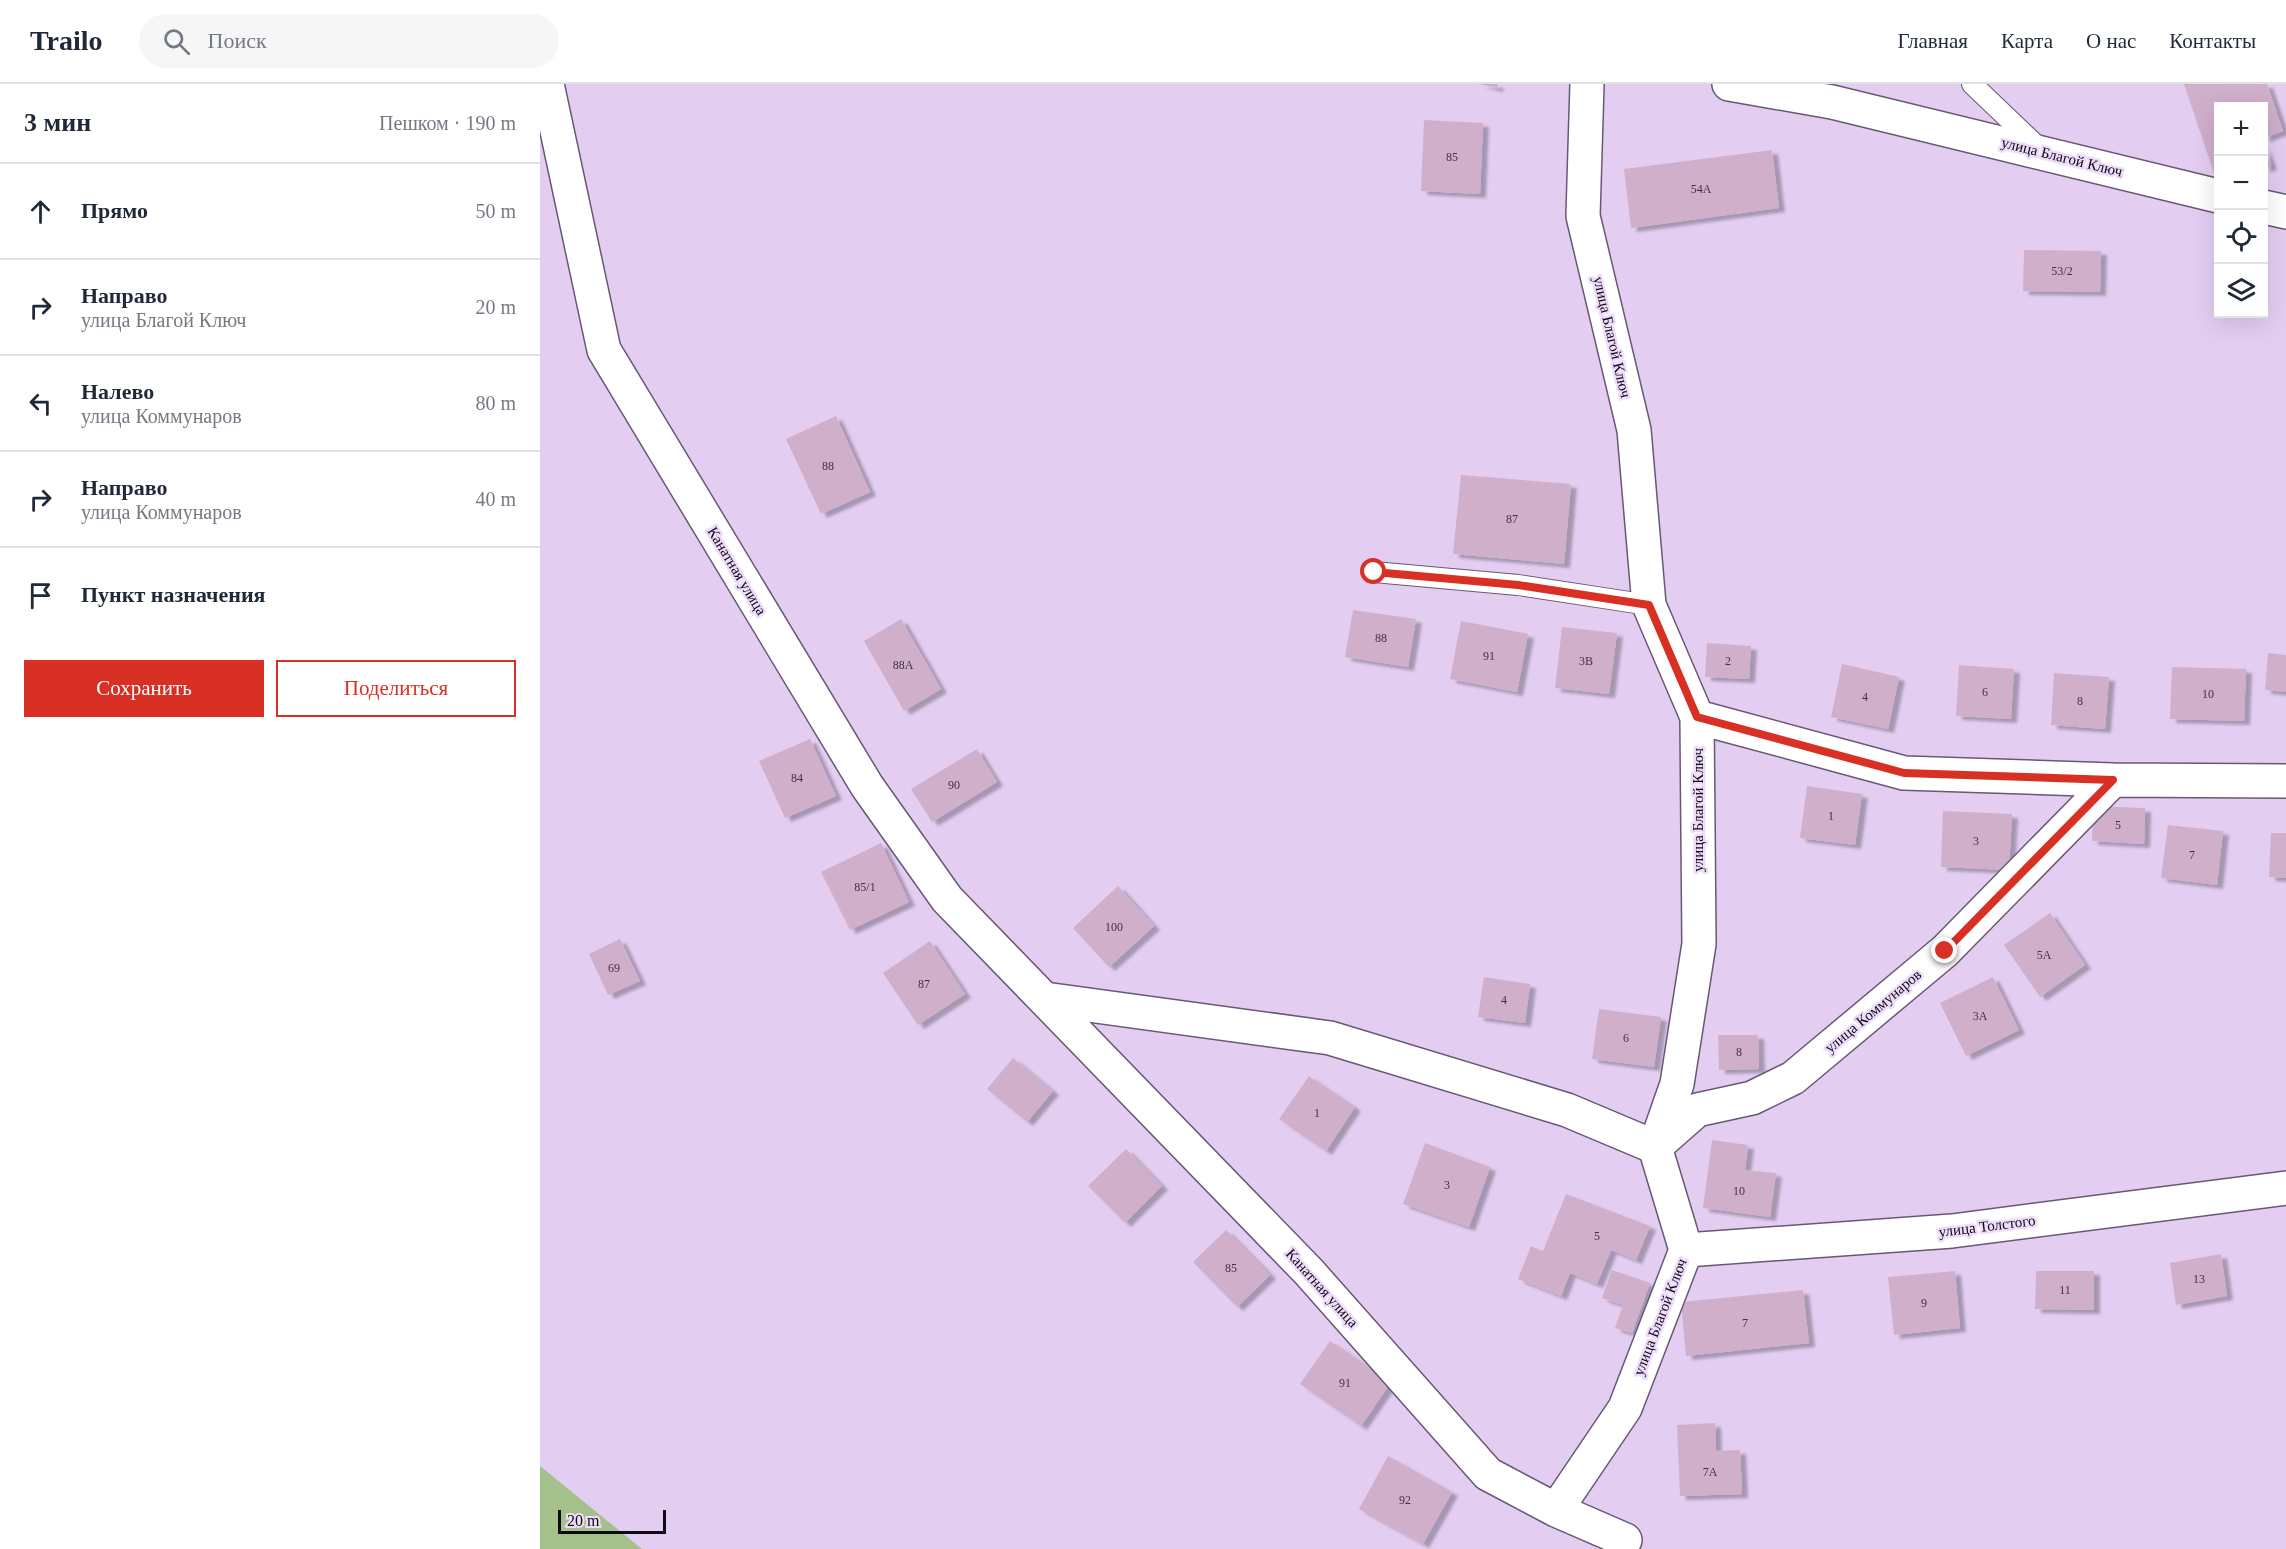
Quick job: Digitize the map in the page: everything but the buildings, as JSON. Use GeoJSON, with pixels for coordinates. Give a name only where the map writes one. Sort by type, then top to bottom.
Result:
{"type":"FeatureCollection","features":[{"type":"Feature","properties":{"kind":"street","name":"Канатная улица"},"geometry":{"type":"LineString","coordinates":[[547,84],[604,350],[867,786],[947,899],[1309,1272],[1488,1473],[1556,1510],[1625,1539]]}},
{"type":"Feature","properties":{"kind":"street","name":"улица Благой Ключ"},"geometry":{"type":"LineString","coordinates":[[1556,1510],[1625,1408],[1686,1250],[1655,1147],[1677,1084],[1699,944],[1697,717],[1649,605],[1634,430],[1583,216],[1587,84]]}},
{"type":"Feature","properties":{"kind":"street","name":"улица Благой Ключ"},"geometry":{"type":"LineString","coordinates":[[1729,84],[1832,102],[2214,194]]}},
{"type":"Feature","properties":{"kind":"street"},"geometry":{"type":"LineString","coordinates":[[2268,208],[2286,212]]}},
{"type":"Feature","properties":{"kind":"street"},"geometry":{"type":"LineString","coordinates":[[1697,717],[1904,773],[2113,780],[2286,781]]}},
{"type":"Feature","properties":{"kind":"street","name":"улица Коммунаров"},"geometry":{"type":"LineString","coordinates":[[1655,1147],[1697,1110],[1752,1098],[1793,1078],[1945,951],[2113,780]]}},
{"type":"Feature","properties":{"kind":"street"},"geometry":{"type":"LineString","coordinates":[[1046,999],[1330,1038],[1567,1110],[1655,1147]]}},
{"type":"Feature","properties":{"kind":"street","name":"улица Толстого"},"geometry":{"type":"LineString","coordinates":[[1686,1250],[1952,1231],[2286,1188]]}},
{"type":"Feature","properties":{"kind":"lane"},"geometry":{"type":"LineString","coordinates":[[1972,84],[2043,152]]}},
{"type":"Feature","properties":{"kind":"lane"},"geometry":{"type":"LineString","coordinates":[[1374,572],[1518,585],[1649,605]]}},
{"type":"Feature","properties":{"kind":"green space"},"geometry":{"type":"Polygon","coordinates":[[[540,1466],[642,1549],[540,1549],[540,1466]]]}},
{"type":"Feature","properties":{"kind":"route"},"geometry":{"type":"LineString","coordinates":[[1374,572],[1518,585],[1649,605],[1697,717],[1904,773],[2113,780],[1945,951]]}}]}
